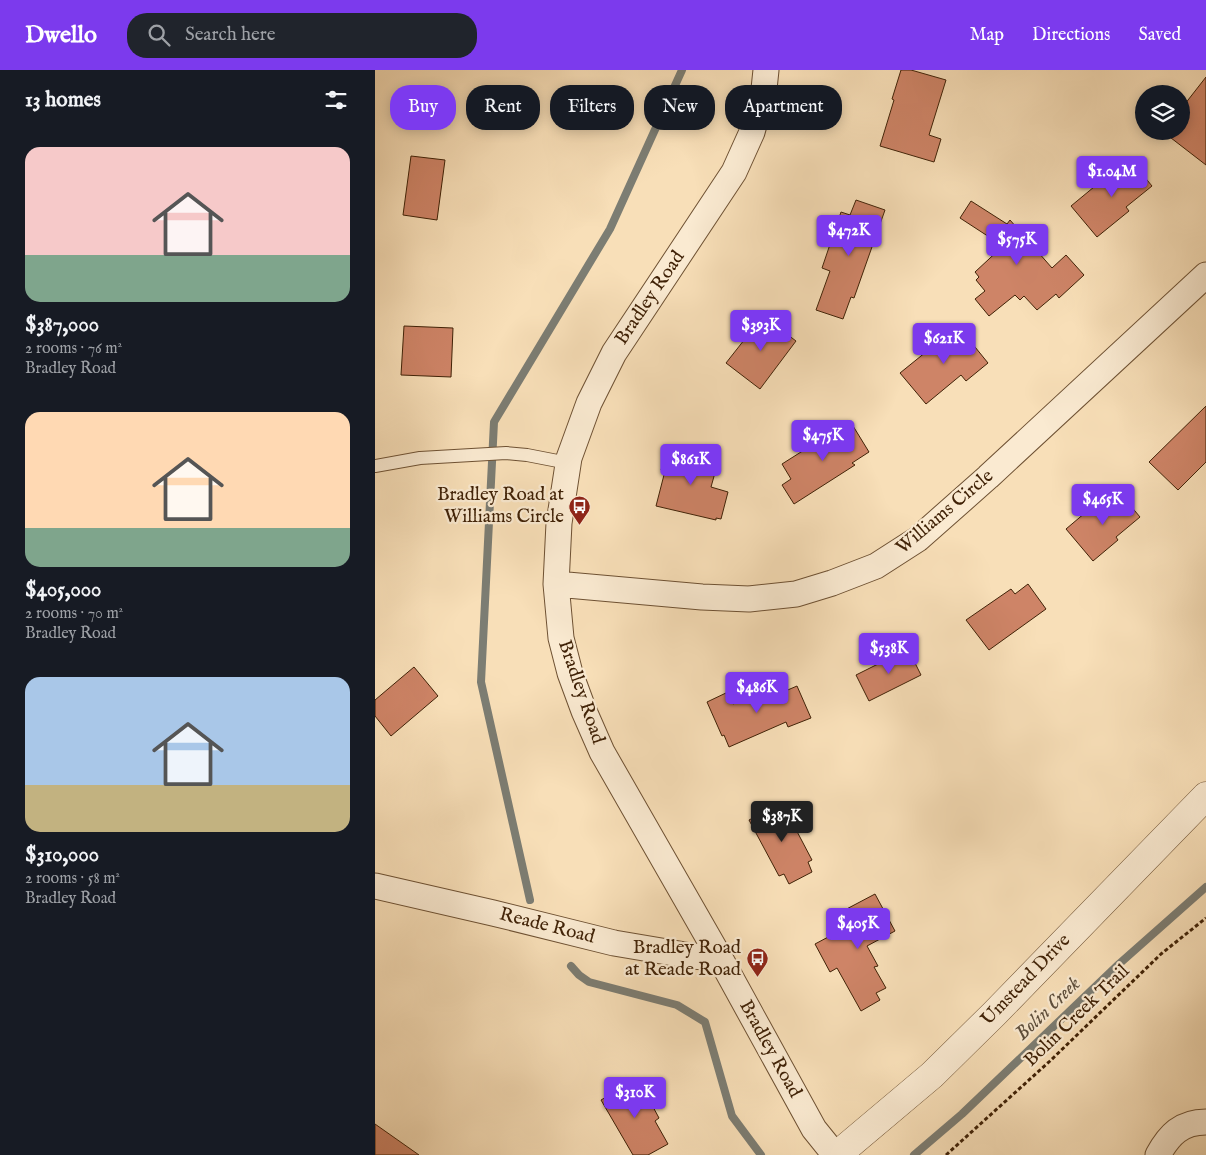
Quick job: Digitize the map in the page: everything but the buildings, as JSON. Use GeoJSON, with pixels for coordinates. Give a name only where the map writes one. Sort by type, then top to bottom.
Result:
{"type":"FeatureCollection","features":[{"type":"Feature","properties":{"kind":"street","name":"Bradley Road"},"geometry":{"type":"LineString","coordinates":[[766,70],[764,89],[752,132],[734,172],[614,353],[589,403],[568,463],[559,523],[556,584],[561,638],[570,673],[584,711],[603,752],[814,1129],[836,1155]]}},
{"type":"Feature","properties":{"kind":"street","name":"Williams Circle"},"geometry":{"type":"LineString","coordinates":[[556,584],[702,597],[749,599],[796,594],[832,583],[876,566],[918,540],[1206,275]]}},
{"type":"Feature","properties":{"kind":"street","name":"Umstead Drive"},"geometry":{"type":"LineString","coordinates":[[836,1155],[932,1075],[1206,796]]}},
{"type":"Feature","properties":{"kind":"street","name":"Reade Road"},"geometry":{"type":"LineString","coordinates":[[375,886],[614,943],[691,956],[720,958]]}},
{"type":"Feature","properties":{"kind":"street"},"geometry":{"type":"LineString","coordinates":[[1158,1155],[1162,1147],[1177,1130],[1198,1122],[1206,1122]]}},
{"type":"Feature","properties":{"kind":"lane"},"geometry":{"type":"LineString","coordinates":[[375,466],[420,458],[506,453],[568,463]]}},
{"type":"Feature","properties":{"kind":"path","name":"Bolin Creek Trail"},"geometry":{"type":"LineString","coordinates":[[946,1155],[1050,1062],[1161,954],[1206,918]]}},
{"type":"Feature","properties":{"kind":"waterway"},"geometry":{"type":"LineString","coordinates":[[530,900],[481,682],[494,422],[610,229],[682,70]]}},
{"type":"Feature","properties":{"kind":"waterway","name":"Bolin Creek"},"geometry":{"type":"LineString","coordinates":[[914,1155],[962,1114],[1119,964],[1206,887]]}},
{"type":"Feature","properties":{"kind":"waterway"},"geometry":{"type":"LineString","coordinates":[[571,966],[589,982],[677,1005],[705,1022],[732,1116],[761,1155]]}},
{"type":"Feature","properties":{"kind":"place","name":"Bradley Road at Williams Circle"},"geometry":{"type":"Point","coordinates":[580,525]}},
{"type":"Feature","properties":{"kind":"place","name":"Bradley Road at Reade Road"},"geometry":{"type":"Point","coordinates":[757,978]}}]}
